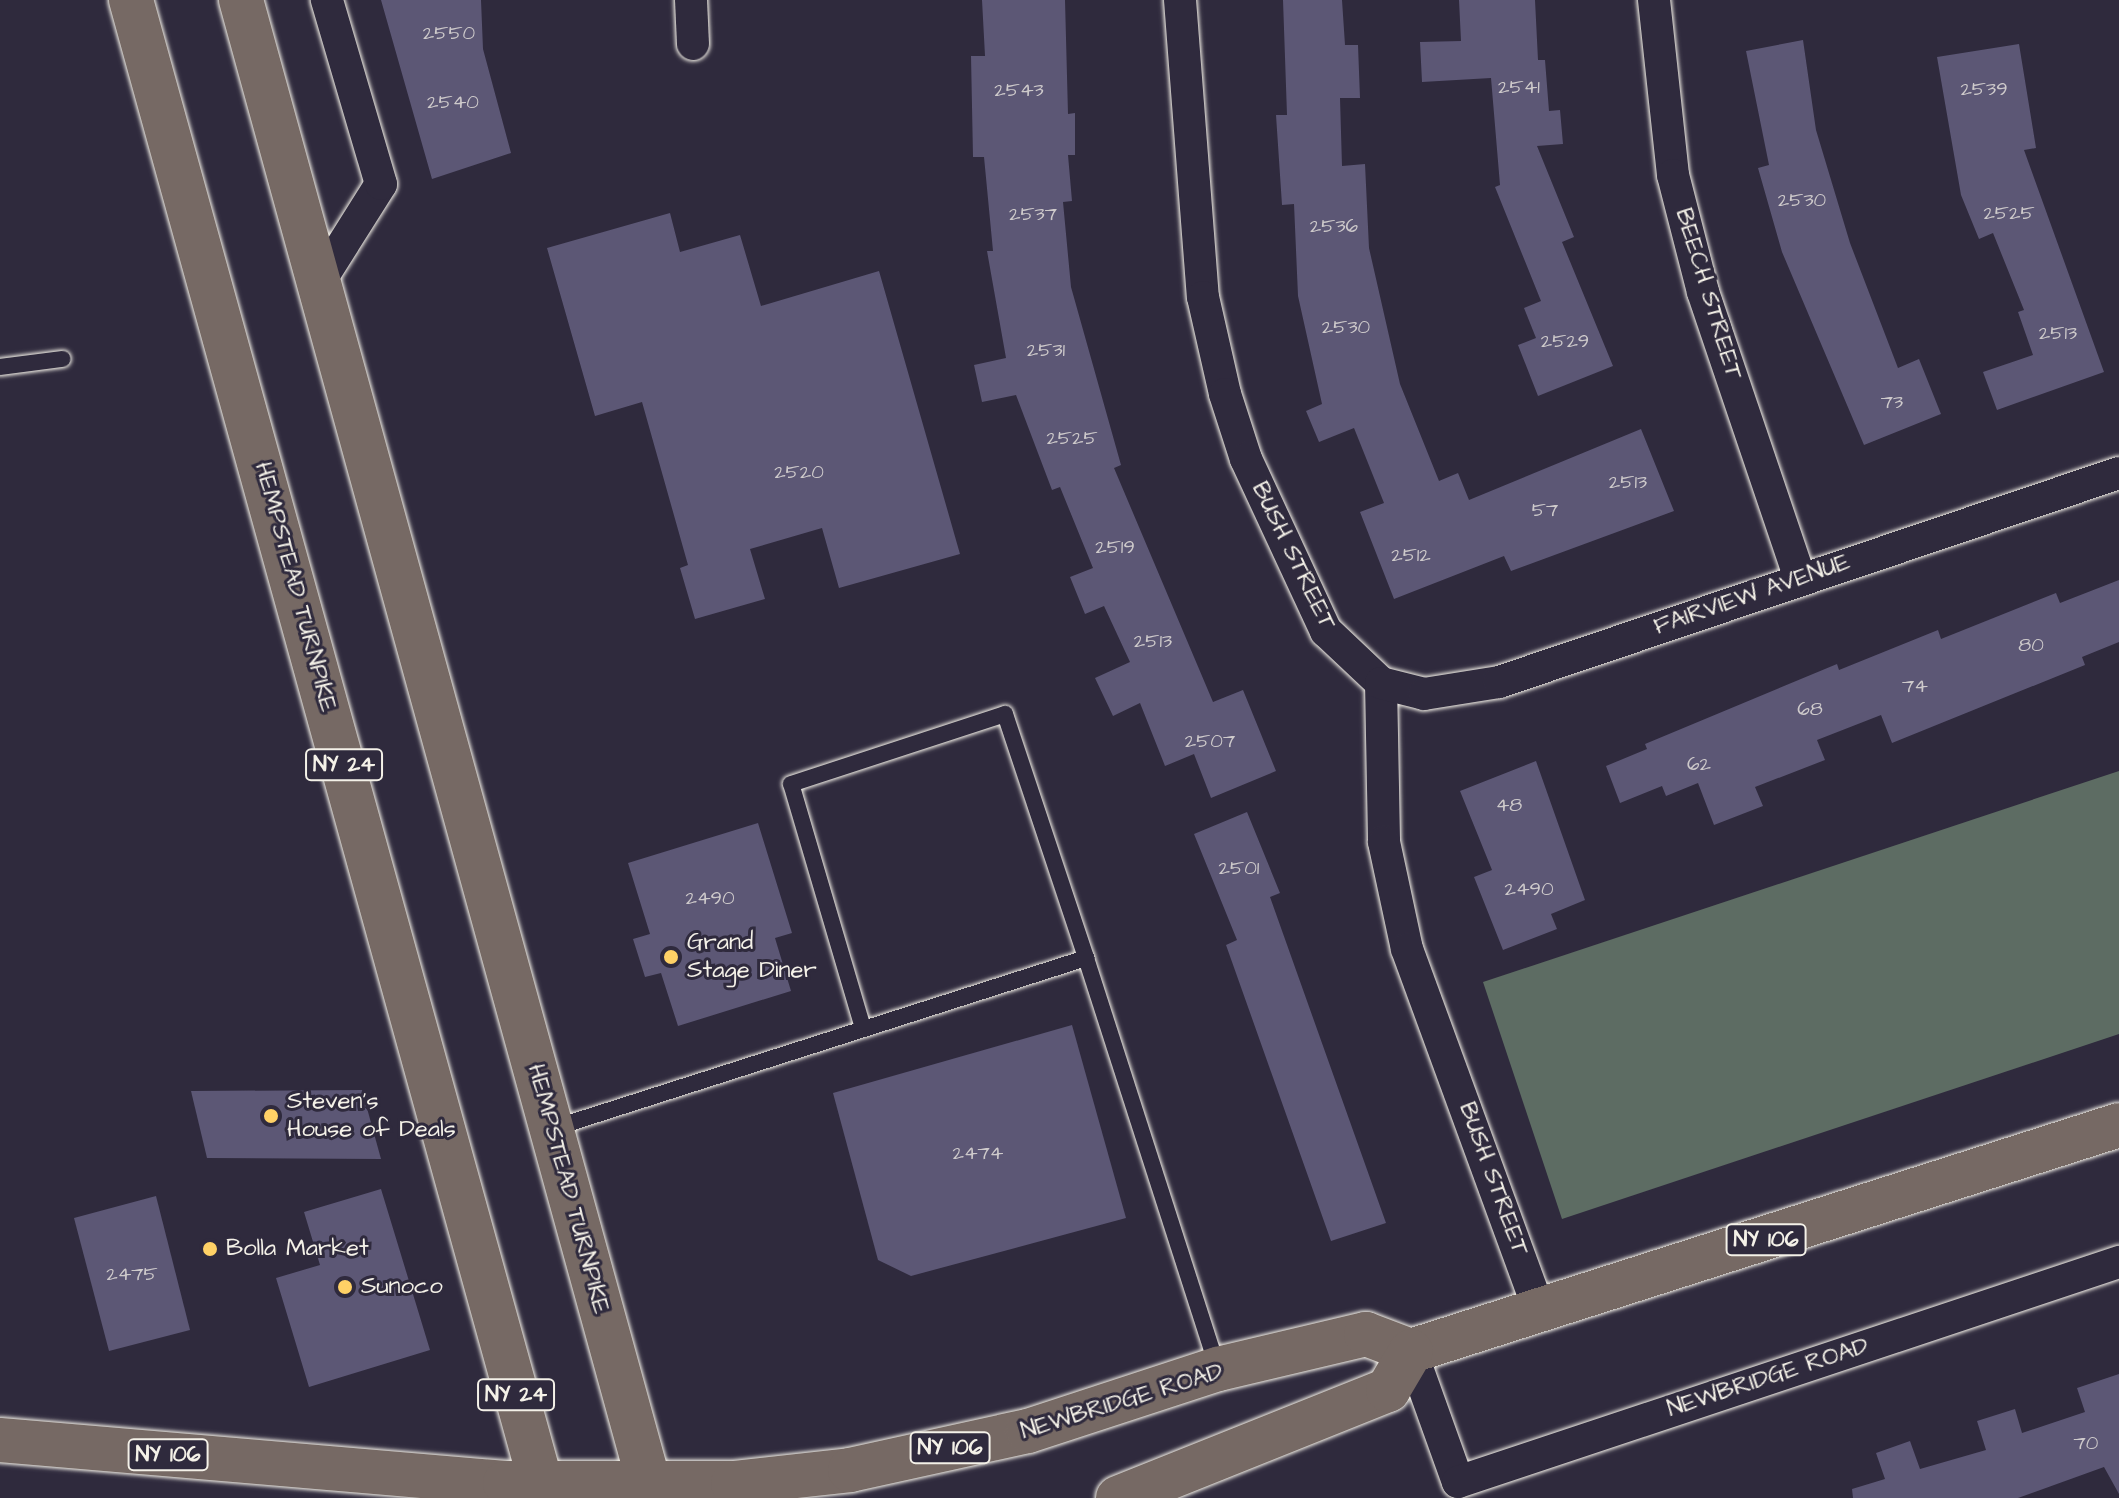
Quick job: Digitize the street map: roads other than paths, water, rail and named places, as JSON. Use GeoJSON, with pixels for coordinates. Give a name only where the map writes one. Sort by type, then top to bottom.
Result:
{"type":"FeatureCollection","features":[{"type":"Feature","properties":{"kind":"main road","name":"HEMPSTEAD TURNPIKE"},"geometry":{"type":"LineString","coordinates":[[131,0],[543,1490]]}},
{"type":"Feature","properties":{"kind":"main road","name":"HEMPSTEAD TURNPIKE"},"geometry":{"type":"LineString","coordinates":[[241,0],[651,1490]]}},
{"type":"Feature","properties":{"kind":"main road","name":"NY 106"},"geometry":{"type":"LineString","coordinates":[[1411,1351],[1540,1313],[2119,1125]]}},
{"type":"Feature","properties":{"kind":"main road","name":"NEWBRIDGE ROAD"},"geometry":{"type":"LineString","coordinates":[[543,1490],[651,1490],[850,1470],[1028,1431],[1218,1369],[1366,1334],[1411,1351]]}},
{"type":"Feature","properties":{"kind":"main road"},"geometry":{"type":"LineString","coordinates":[[1118,1498],[1388,1390],[1411,1351]]}},
{"type":"Feature","properties":{"kind":"main road","name":"NY 106"},"geometry":{"type":"LineString","coordinates":[[0,1440],[543,1490]]}},
{"type":"Feature","properties":{"kind":"street"},"geometry":{"type":"LineString","coordinates":[[318,284],[381,184],[327,0]]}},
{"type":"Feature","properties":{"kind":"street"},"geometry":{"type":"LineString","coordinates":[[691,0],[693,44]]}},
{"type":"Feature","properties":{"kind":"street","name":"BUSH STREET"},"geometry":{"type":"LineString","coordinates":[[1180,0],[1203,297],[1225,394],[1246,459],[1326,631],[1381,683],[1384,842],[1407,949],[1540,1313]]}},
{"type":"Feature","properties":{"kind":"street","name":"BEECH STREET"},"geometry":{"type":"LineString","coordinates":[[1654,0],[1673,175],[1703,292],[1800,579]]}},
{"type":"Feature","properties":{"kind":"street","name":"FAIRVIEW AVENUE"},"geometry":{"type":"LineString","coordinates":[[1381,683],[1424,694],[1499,682],[2119,473]]}},
{"type":"Feature","properties":{"kind":"street","name":"NEWBRIDGE ROAD"},"geometry":{"type":"LineString","coordinates":[[1411,1351],[1458,1482],[2119,1262]]}},
{"type":"Feature","properties":{"kind":"lane"},"geometry":{"type":"LineString","coordinates":[[0,367],[62,359]]}},
{"type":"Feature","properties":{"kind":"lane"},"geometry":{"type":"LineString","coordinates":[[863,1028],[791,784],[1005,714],[1218,1369]]}},
{"type":"Feature","properties":{"kind":"lane"},"geometry":{"type":"LineString","coordinates":[[552,1129],[1086,958]]}},
{"type":"Feature","properties":{"kind":"place","name":"Grand Stage Diner"},"geometry":{"type":"Point","coordinates":[671,957]}},
{"type":"Feature","properties":{"kind":"place","name":"Steven's House of Deals"},"geometry":{"type":"Point","coordinates":[271,1116]}},
{"type":"Feature","properties":{"kind":"place","name":"Bolla Market"},"geometry":{"type":"Point","coordinates":[210,1249]}},
{"type":"Feature","properties":{"kind":"place","name":"Sunoco"},"geometry":{"type":"Point","coordinates":[345,1287]}}]}
